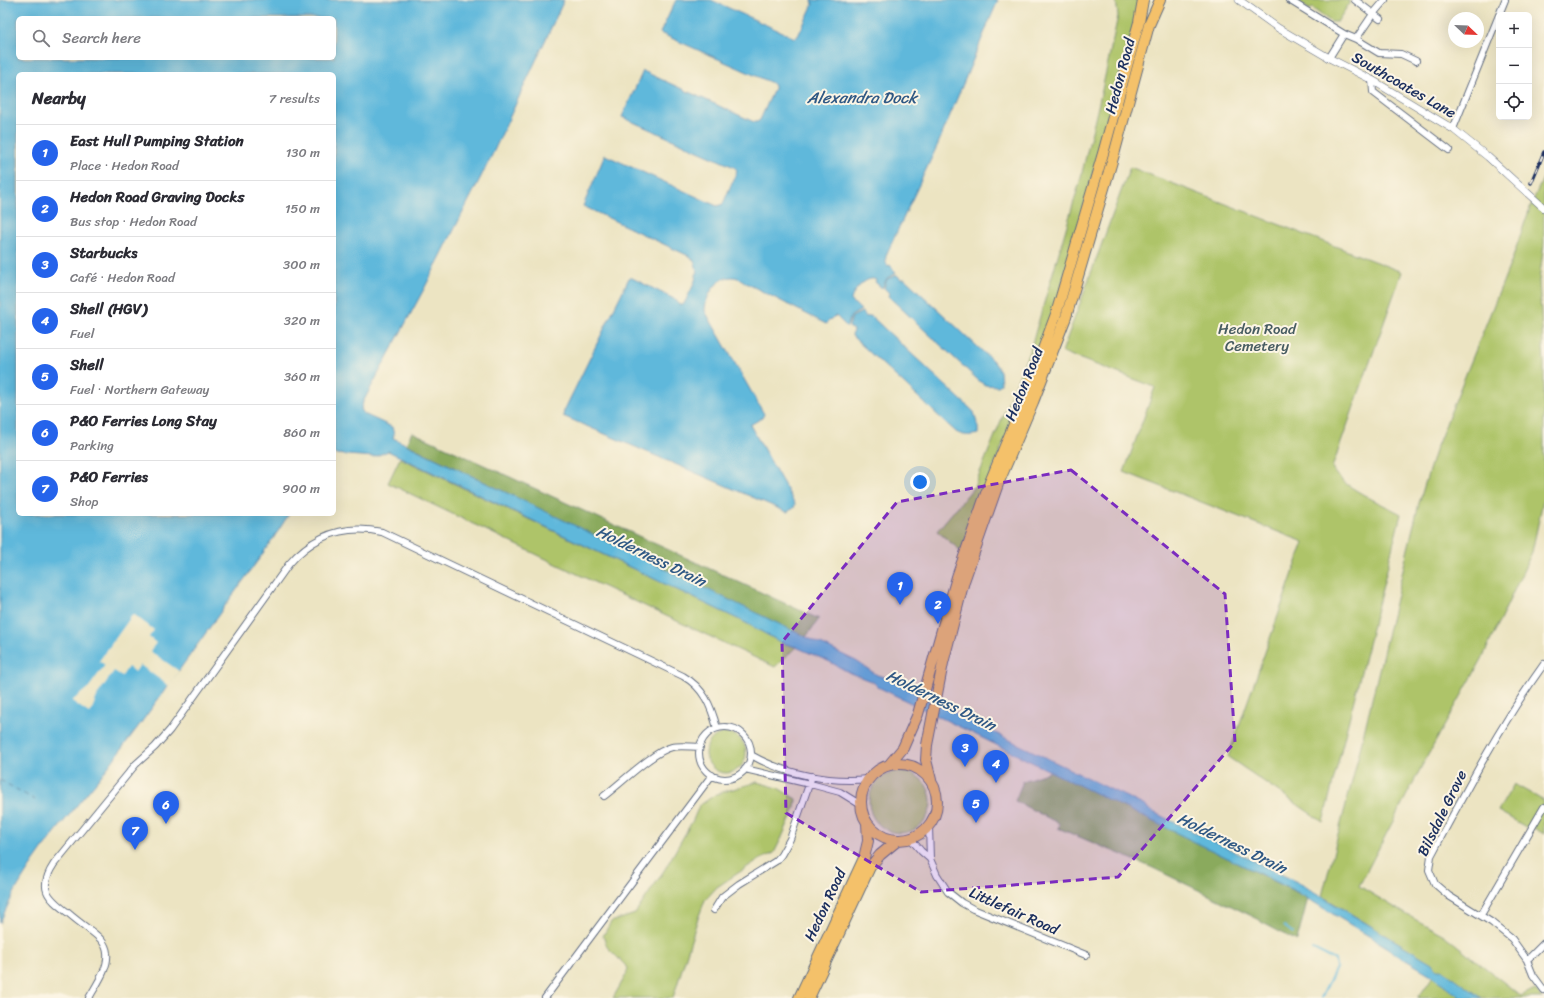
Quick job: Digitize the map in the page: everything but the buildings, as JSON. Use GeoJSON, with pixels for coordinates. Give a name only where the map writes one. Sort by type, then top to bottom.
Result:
{"type":"FeatureCollection","features":[{"type":"Feature","properties":{"kind":"highway","name":"Hedon Road"},"geometry":{"type":"LineString","coordinates":[[889,765],[903,748],[918,714],[926,691],[957,577],[990,482],[1025,398],[1056,314],[1108,135],[1139,22],[1143,0]]}},
{"type":"Feature","properties":{"kind":"highway","name":"Hedon Road"},"geometry":{"type":"LineString","coordinates":[[931,780],[926,760],[926,752],[943,663],[964,581],[998,484],[1033,402],[1066,317],[1115,151],[1149,25],[1160,0]]}},
{"type":"Feature","properties":{"kind":"highway"},"geometry":{"type":"LineString","coordinates":[[901,763],[912,765],[922,771],[931,780],[936,790],[937,803],[934,818],[929,826],[910,838],[897,840],[884,837],[874,831],[867,822],[861,805],[864,787],[868,779],[877,770],[889,765],[901,763]]}},
{"type":"Feature","properties":{"kind":"highway","name":"Hedon Road"},"geometry":{"type":"LineString","coordinates":[[799,998],[864,858],[868,841],[867,822]]}},
{"type":"Feature","properties":{"kind":"highway","name":"Hedon Road"},"geometry":{"type":"LineString","coordinates":[[809,998],[840,928],[870,867],[880,855],[897,840]]}},
{"type":"Feature","properties":{"kind":"street","name":"Southcoates Lane"},"geometry":{"type":"LineString","coordinates":[[1239,0],[1278,28],[1329,58],[1372,80],[1453,129],[1488,156],[1544,208]]}},
{"type":"Feature","properties":{"kind":"street"},"geometry":{"type":"LineString","coordinates":[[1289,0],[1344,34],[1356,39],[1379,53],[1401,54],[1416,61]]}},
{"type":"Feature","properties":{"kind":"street"},"geometry":{"type":"LineString","coordinates":[[1355,0],[1380,20]]}},
{"type":"Feature","properties":{"kind":"street"},"geometry":{"type":"LineString","coordinates":[[1356,39],[1373,14],[1385,0]]}},
{"type":"Feature","properties":{"kind":"street"},"geometry":{"type":"LineString","coordinates":[[1453,129],[1504,2],[1497,0]]}},
{"type":"Feature","properties":{"kind":"street"},"geometry":{"type":"LineString","coordinates":[[1329,58],[1344,34]]}},
{"type":"Feature","properties":{"kind":"street"},"geometry":{"type":"LineString","coordinates":[[1372,80],[1373,92],[1449,150]]}},
{"type":"Feature","properties":{"kind":"street"},"geometry":{"type":"LineString","coordinates":[[89,998],[107,962],[105,945],[98,936],[50,899],[45,886],[48,874],[54,864],[129,773],[170,730],[288,564],[304,549],[322,537],[342,530],[352,529],[382,532],[683,676],[696,685],[707,699],[717,728]]}},
{"type":"Feature","properties":{"kind":"street","name":"Bilsdale Grove"},"geometry":{"type":"LineString","coordinates":[[1544,664],[1498,735],[1454,812],[1432,856],[1429,870],[1435,884],[1449,896],[1481,915],[1512,939],[1527,960],[1533,975],[1544,990]]}},
{"type":"Feature","properties":{"kind":"street"},"geometry":{"type":"LineString","coordinates":[[1538,672],[1544,677]]}},
{"type":"Feature","properties":{"kind":"street"},"geometry":{"type":"LineString","coordinates":[[730,727],[742,733],[747,739],[751,755],[745,769],[736,776],[730,778],[718,777],[712,775],[702,763],[700,747],[706,736],[717,728],[730,727]]}},
{"type":"Feature","properties":{"kind":"street"},"geometry":{"type":"LineString","coordinates":[[604,796],[658,753],[672,747],[700,747]]}},
{"type":"Feature","properties":{"kind":"street"},"geometry":{"type":"LineString","coordinates":[[751,755],[762,762],[829,780],[868,779]]}},
{"type":"Feature","properties":{"kind":"street"},"geometry":{"type":"LineString","coordinates":[[745,769],[840,792],[861,805]]}},
{"type":"Feature","properties":{"kind":"street"},"geometry":{"type":"LineString","coordinates":[[545,998],[712,775]]}},
{"type":"Feature","properties":{"kind":"street"},"geometry":{"type":"LineString","coordinates":[[714,910],[722,897],[739,884],[777,860],[790,839],[812,776]]}},
{"type":"Feature","properties":{"kind":"street"},"geometry":{"type":"LineString","coordinates":[[1481,915],[1544,807]]}},
{"type":"Feature","properties":{"kind":"street","name":"Littlefair Road"},"geometry":{"type":"LineString","coordinates":[[929,826],[930,859],[937,875],[948,892],[962,903],[983,914],[1086,955]]}},
{"type":"Feature","properties":{"kind":"street","name":"Littlefair Road"},"geometry":{"type":"LineString","coordinates":[[910,838],[930,859]]}},
{"type":"Feature","properties":{"kind":"street"},"geometry":{"type":"LineString","coordinates":[[1527,960],[1544,943]]}},
{"type":"Feature","properties":{"kind":"highlighted area"},"geometry":{"type":"Polygon","coordinates":[[[1071,470],[1225,594],[1235,742],[1118,877],[921,892],[786,813],[782,642],[897,502],[1071,470]]]}},
{"type":"Feature","properties":{"kind":"green space"},"geometry":{"type":"Polygon","coordinates":[[[1116,0],[1141,0],[1054,313],[961,551],[937,531],[974,487],[1031,347],[1080,181],[1118,16],[1116,0]]]}},
{"type":"Feature","properties":{"kind":"green space"},"geometry":{"type":"Polygon","coordinates":[[[1295,0],[1349,0],[1349,4],[1337,22],[1331,22],[1312,8],[1310,10],[1295,0]]]}},
{"type":"Feature","properties":{"kind":"green space","name":"Hedon Road Cemetery"},"geometry":{"type":"Polygon","coordinates":[[[1130,167],[1402,272],[1332,468],[1336,475],[1352,488],[1401,514],[1323,822],[1228,757],[1304,542],[1124,472],[1155,387],[1062,352],[1130,167]]]}},
{"type":"Feature","properties":{"kind":"green space"},"geometry":{"type":"Polygon","coordinates":[[[1544,176],[1544,244],[1539,281],[1544,362],[1544,496],[1532,552],[1482,659],[1424,762],[1359,886],[1444,935],[1521,996],[1535,989],[1543,998],[1482,998],[1433,966],[1431,963],[1322,896],[1355,770],[1419,503],[1435,451],[1511,262],[1531,205],[1544,176]]]}},
{"type":"Feature","properties":{"kind":"green space"},"geometry":{"type":"Polygon","coordinates":[[[412,432],[819,619],[806,637],[776,624],[406,444],[412,432]]]}},
{"type":"Feature","properties":{"kind":"green space"},"geometry":{"type":"Polygon","coordinates":[[[400,458],[746,623],[782,643],[796,647],[775,667],[596,583],[388,483],[400,458]]]}},
{"type":"Feature","properties":{"kind":"green space"},"geometry":{"type":"Polygon","coordinates":[[[726,733],[734,735],[740,739],[744,745],[746,753],[744,761],[740,767],[734,771],[726,773],[718,771],[712,767],[708,761],[706,753],[708,745],[712,739],[718,735],[726,733]]]}},
{"type":"Feature","properties":{"kind":"green space"},"geometry":{"type":"Polygon","coordinates":[[[900,771],[912,773],[922,780],[929,790],[931,802],[929,814],[922,824],[912,831],[900,833],[888,831],[878,824],[871,814],[869,802],[871,790],[878,780],[888,773],[900,771]]]}},
{"type":"Feature","properties":{"kind":"green space"},"geometry":{"type":"Polygon","coordinates":[[[1052,771],[1308,898],[1297,941],[1261,922],[1260,920],[1153,868],[1058,828],[1060,824],[1015,801],[1023,781],[1052,771]]]}},
{"type":"Feature","properties":{"kind":"green space"},"geometry":{"type":"Polygon","coordinates":[[[757,782],[778,788],[796,799],[795,808],[774,853],[755,862],[717,887],[705,900],[673,998],[613,998],[626,975],[628,968],[607,947],[603,936],[611,922],[635,914],[665,869],[693,820],[699,806],[716,794],[757,782]]]}},
{"type":"Feature","properties":{"kind":"green space"},"geometry":{"type":"Polygon","coordinates":[[[1514,784],[1544,801],[1544,834],[1532,827],[1531,830],[1498,811],[1514,784]]]}},
{"type":"Feature","properties":{"kind":"green space"},"geometry":{"type":"Polygon","coordinates":[[[1433,976],[1461,998],[1418,998],[1433,976]]]}},
{"type":"Feature","properties":{"kind":"water"},"geometry":{"type":"Polygon","coordinates":[[[0,0],[564,0],[493,153],[424,289],[363,402],[361,409],[364,414],[392,427],[394,435],[393,438],[856,661],[877,675],[887,678],[977,724],[1145,806],[1151,811],[1301,884],[1432,963],[1436,968],[1442,969],[1482,998],[1461,998],[1433,976],[1297,892],[878,687],[873,682],[850,673],[830,662],[796,647],[782,643],[746,623],[388,451],[374,457],[336,454],[336,72],[16,72],[16,516],[288,516],[259,559],[108,767],[34,860],[10,901],[0,923],[0,0]]]}},
{"type":"Feature","properties":{"kind":"water","name":"Alexandra Dock"},"geometry":{"type":"Polygon","coordinates":[[[676,0],[711,0],[795,38],[798,36],[813,4],[812,0],[998,0],[938,144],[887,253],[886,263],[888,266],[890,265],[896,273],[887,278],[882,288],[875,282],[876,280],[872,279],[860,285],[851,301],[861,310],[851,316],[847,327],[836,316],[826,324],[738,278],[731,277],[718,283],[713,289],[706,303],[705,311],[764,414],[762,418],[750,425],[795,504],[794,508],[787,512],[563,416],[564,411],[629,278],[632,278],[676,300],[679,305],[681,305],[684,304],[690,292],[696,275],[695,263],[691,257],[583,206],[605,155],[717,206],[723,204],[737,170],[734,167],[622,117],[643,71],[754,122],[760,120],[774,89],[772,83],[660,33],[676,0]]]}},
{"type":"Feature","properties":{"kind":"water"},"geometry":{"type":"Polygon","coordinates":[[[897,275],[901,279],[905,279],[994,362],[1000,371],[1001,384],[998,386],[985,385],[978,380],[888,296],[889,293],[884,288],[887,279],[897,275]]]}},
{"type":"Feature","properties":{"kind":"water"},"geometry":{"type":"Polygon","coordinates":[[[862,312],[866,317],[871,316],[974,412],[978,427],[978,434],[967,435],[956,432],[852,336],[853,330],[849,327],[852,317],[862,312]]]}},
{"type":"Feature","properties":{"kind":"pier"},"geometry":{"type":"Polygon","coordinates":[[[133,614],[154,630],[149,637],[156,643],[150,651],[179,671],[169,686],[140,665],[135,672],[128,667],[122,676],[114,671],[98,694],[90,714],[72,701],[89,687],[105,665],[99,661],[133,614]]]}},
{"type":"Feature","properties":{"kind":"waterway"},"geometry":{"type":"LineString","coordinates":[[1284,926],[1293,933]]}},
{"type":"Feature","properties":{"kind":"waterway"},"geometry":{"type":"LineString","coordinates":[[1313,949],[1335,960],[1336,968],[1321,998]]}},
{"type":"Feature","properties":{"kind":"ferry route"},"geometry":{"type":"LineString","coordinates":[[0,780],[35,800]]}},
{"type":"Feature","properties":{"kind":"railway"},"geometry":{"type":"LineString","coordinates":[[1531,183],[1544,152]]}},
{"type":"Feature","properties":{"kind":"place","name":"East Hull Pumping Station"},"geometry":{"type":"Point","coordinates":[900,605]}},
{"type":"Feature","properties":{"kind":"place","name":"Hedon Road Graving Docks"},"geometry":{"type":"Point","coordinates":[938,624]}},
{"type":"Feature","properties":{"kind":"place","name":"Starbucks"},"geometry":{"type":"Point","coordinates":[965,767]}},
{"type":"Feature","properties":{"kind":"place","name":"Shell (HGV)"},"geometry":{"type":"Point","coordinates":[996,783]}},
{"type":"Feature","properties":{"kind":"place","name":"Shell"},"geometry":{"type":"Point","coordinates":[976,823]}},
{"type":"Feature","properties":{"kind":"place","name":"P&O Ferries Long Stay"},"geometry":{"type":"Point","coordinates":[166,824]}},
{"type":"Feature","properties":{"kind":"place","name":"P&O Ferries"},"geometry":{"type":"Point","coordinates":[135,850]}},
{"type":"Feature","properties":{"kind":"water label","name":"Holderness Drain"},"geometry":{"type":"Point","coordinates":[651,556]}},
{"type":"Feature","properties":{"kind":"water label","name":"Holderness Drain"},"geometry":{"type":"Point","coordinates":[941,700]}},
{"type":"Feature","properties":{"kind":"water label","name":"Holderness Drain"},"geometry":{"type":"Point","coordinates":[1232,843]}}]}
